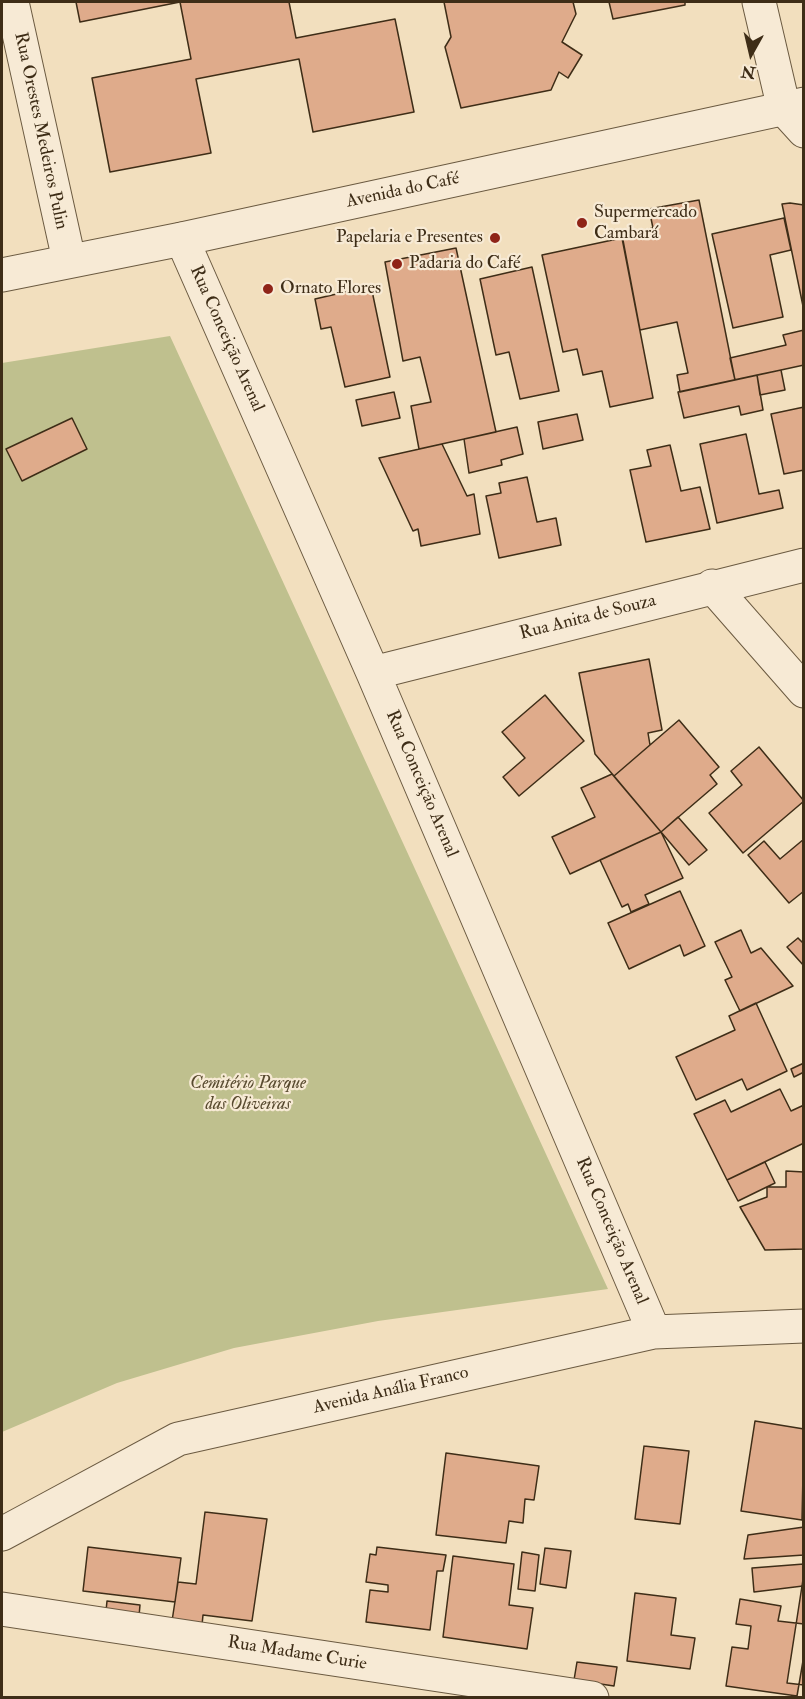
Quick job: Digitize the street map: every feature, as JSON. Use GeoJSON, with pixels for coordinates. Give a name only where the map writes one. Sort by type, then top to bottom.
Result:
{"type":"FeatureCollection","features":[{"type":"Feature","properties":{"kind":"street","name":"Rua Orestes Medeiros Pulin"},"geometry":{"type":"LineString","coordinates":[[12,2],[69,260]]}},
{"type":"Feature","properties":{"kind":"street"},"geometry":{"type":"LineString","coordinates":[[759,2],[797,115]]}},
{"type":"Feature","properties":{"kind":"street","name":"Avenida do Café"},"geometry":{"type":"LineString","coordinates":[[2,275],[797,115]]}},
{"type":"Feature","properties":{"kind":"street","name":"Rua Conceição Arenal"},"geometry":{"type":"LineString","coordinates":[[182,239],[373,673],[654,1332]]}},
{"type":"Feature","properties":{"kind":"street","name":"Rua Anita de Souza"},"geometry":{"type":"LineString","coordinates":[[373,673],[712,586],[804,565]]}},
{"type":"Feature","properties":{"kind":"street"},"geometry":{"type":"LineString","coordinates":[[712,586],[804,691]]}},
{"type":"Feature","properties":{"kind":"street","name":"Avenida Anália Franco"},"geometry":{"type":"LineString","coordinates":[[2,1534],[178,1439],[654,1332],[804,1326]]}},
{"type":"Feature","properties":{"kind":"street","name":"Rua Madame Curie"},"geometry":{"type":"LineString","coordinates":[[2,1609],[592,1698]]}},
{"type":"Feature","properties":{"kind":"green space","name":"Cemitério Parque das Oliveiras"},"geometry":{"type":"Polygon","coordinates":[[[170,336],[608,1289],[378,1321],[234,1348],[117,1383],[2,1432],[2,363],[170,336]]]}},
{"type":"Feature","properties":{"kind":"building"},"geometry":{"type":"Polygon","coordinates":[[[76,2],[180,2],[80,22],[76,2]]]}},
{"type":"Feature","properties":{"kind":"building"},"geometry":{"type":"Polygon","coordinates":[[[180,2],[289,2],[296,38],[395,19],[414,112],[313,132],[299,59],[196,79],[211,153],[110,172],[92,78],[191,59],[180,2]]]}},
{"type":"Feature","properties":{"kind":"building"},"geometry":{"type":"Polygon","coordinates":[[[444,2],[573,2],[576,14],[562,42],[582,55],[568,78],[559,72],[551,90],[461,108],[445,47],[451,37],[444,2]]]}},
{"type":"Feature","properties":{"kind":"building"},"geometry":{"type":"Polygon","coordinates":[[[609,2],[685,2],[685,5],[613,19],[609,2]]]}},
{"type":"Feature","properties":{"kind":"building"},"geometry":{"type":"Polygon","coordinates":[[[699,200],[735,380],[680,392],[677,375],[688,373],[677,322],[640,330],[622,235],[653,228],[649,209],[699,200]]]}},
{"type":"Feature","properties":{"kind":"building"},"geometry":{"type":"Polygon","coordinates":[[[782,204],[804,205],[804,311],[782,204]]]}},
{"type":"Feature","properties":{"kind":"building"},"geometry":{"type":"Polygon","coordinates":[[[784,218],[791,250],[770,255],[783,317],[733,328],[712,234],[784,218]]]}},
{"type":"Feature","properties":{"kind":"building"},"geometry":{"type":"Polygon","coordinates":[[[622,238],[653,398],[610,407],[602,371],[583,375],[577,349],[563,352],[542,255],[622,238]]]}},
{"type":"Feature","properties":{"kind":"building"},"geometry":{"type":"Polygon","coordinates":[[[456,248],[496,432],[419,449],[411,406],[431,402],[420,357],[403,361],[385,262],[456,248]]]}},
{"type":"Feature","properties":{"kind":"building"},"geometry":{"type":"Polygon","coordinates":[[[532,267],[559,391],[520,399],[509,352],[496,355],[480,279],[532,267]]]}},
{"type":"Feature","properties":{"kind":"building"},"geometry":{"type":"Polygon","coordinates":[[[371,286],[390,377],[345,387],[331,327],[321,329],[315,299],[371,286]]]}},
{"type":"Feature","properties":{"kind":"building"},"geometry":{"type":"Polygon","coordinates":[[[804,330],[804,365],[735,380],[730,358],[786,345],[783,335],[804,330]]]}},
{"type":"Feature","properties":{"kind":"building"},"geometry":{"type":"Polygon","coordinates":[[[781,370],[785,390],[760,395],[757,375],[781,370]]]}},
{"type":"Feature","properties":{"kind":"building"},"geometry":{"type":"Polygon","coordinates":[[[757,375],[763,410],[741,415],[739,406],[684,418],[678,392],[757,375]]]}},
{"type":"Feature","properties":{"kind":"building"},"geometry":{"type":"Polygon","coordinates":[[[394,392],[400,418],[362,426],[356,400],[394,392]]]}},
{"type":"Feature","properties":{"kind":"building"},"geometry":{"type":"Polygon","coordinates":[[[804,407],[804,470],[784,474],[771,414],[804,407]]]}},
{"type":"Feature","properties":{"kind":"building"},"geometry":{"type":"Polygon","coordinates":[[[577,414],[583,440],[543,449],[538,422],[577,414]]]}},
{"type":"Feature","properties":{"kind":"building"},"geometry":{"type":"Polygon","coordinates":[[[72,418],[87,449],[22,481],[6,449],[72,418]]]}},
{"type":"Feature","properties":{"kind":"building"},"geometry":{"type":"Polygon","coordinates":[[[517,427],[523,454],[501,460],[502,465],[469,473],[464,439],[517,427]]]}},
{"type":"Feature","properties":{"kind":"building"},"geometry":{"type":"Polygon","coordinates":[[[746,434],[759,494],[779,490],[783,508],[717,523],[700,444],[746,434]]]}},
{"type":"Feature","properties":{"kind":"building"},"geometry":{"type":"Polygon","coordinates":[[[442,444],[467,496],[474,494],[480,534],[421,546],[418,529],[413,531],[379,458],[442,444]]]}},
{"type":"Feature","properties":{"kind":"building"},"geometry":{"type":"Polygon","coordinates":[[[670,445],[681,491],[700,487],[710,529],[646,542],[630,470],[651,466],[647,450],[670,445]]]}},
{"type":"Feature","properties":{"kind":"building"},"geometry":{"type":"Polygon","coordinates":[[[527,477],[537,522],[556,518],[561,545],[499,558],[486,496],[501,493],[499,483],[527,477]]]}},
{"type":"Feature","properties":{"kind":"building"},"geometry":{"type":"Polygon","coordinates":[[[649,659],[662,730],[648,733],[650,745],[614,776],[595,754],[579,673],[649,659]]]}},
{"type":"Feature","properties":{"kind":"building"},"geometry":{"type":"Polygon","coordinates":[[[545,695],[584,741],[519,796],[503,777],[525,758],[502,732],[545,695]]]}},
{"type":"Feature","properties":{"kind":"building"},"geometry":{"type":"Polygon","coordinates":[[[679,720],[719,767],[710,775],[717,784],[661,832],[614,776],[679,720]]]}},
{"type":"Feature","properties":{"kind":"building"},"geometry":{"type":"Polygon","coordinates":[[[759,747],[804,801],[743,853],[709,813],[742,785],[731,771],[759,747]]]}},
{"type":"Feature","properties":{"kind":"building"},"geometry":{"type":"Polygon","coordinates":[[[612,774],[661,832],[570,874],[552,837],[595,817],[581,788],[612,774]]]}},
{"type":"Feature","properties":{"kind":"building"},"geometry":{"type":"Polygon","coordinates":[[[678,817],[707,850],[689,865],[661,832],[678,817]]]}},
{"type":"Feature","properties":{"kind":"building"},"geometry":{"type":"Polygon","coordinates":[[[661,832],[683,878],[645,895],[649,904],[631,912],[628,904],[622,907],[600,860],[661,832]]]}},
{"type":"Feature","properties":{"kind":"building"},"geometry":{"type":"Polygon","coordinates":[[[804,839],[804,891],[789,903],[748,855],[764,841],[780,859],[804,839]]]}},
{"type":"Feature","properties":{"kind":"building"},"geometry":{"type":"Polygon","coordinates":[[[680,891],[705,946],[684,956],[680,945],[629,969],[608,923],[680,891]]]}},
{"type":"Feature","properties":{"kind":"building"},"geometry":{"type":"Polygon","coordinates":[[[741,930],[751,953],[761,948],[793,986],[740,1011],[725,980],[732,977],[715,942],[741,930]]]}},
{"type":"Feature","properties":{"kind":"building"},"geometry":{"type":"Polygon","coordinates":[[[798,938],[804,944],[804,966],[787,947],[798,938]]]}},
{"type":"Feature","properties":{"kind":"building"},"geometry":{"type":"Polygon","coordinates":[[[756,1003],[787,1071],[747,1090],[742,1079],[696,1100],[676,1057],[735,1030],[729,1016],[756,1003]]]}},
{"type":"Feature","properties":{"kind":"building"},"geometry":{"type":"Polygon","coordinates":[[[804,1063],[804,1072],[794,1077],[791,1069],[804,1063]]]}},
{"type":"Feature","properties":{"kind":"building"},"geometry":{"type":"Polygon","coordinates":[[[780,1089],[791,1111],[804,1105],[804,1143],[727,1180],[694,1114],[725,1100],[731,1112],[780,1089]]]}},
{"type":"Feature","properties":{"kind":"building"},"geometry":{"type":"Polygon","coordinates":[[[765,1162],[775,1183],[738,1201],[727,1180],[765,1162]]]}},
{"type":"Feature","properties":{"kind":"building"},"geometry":{"type":"Polygon","coordinates":[[[786,1171],[804,1172],[804,1249],[765,1250],[740,1207],[767,1197],[767,1187],[786,1187],[786,1171]]]}},
{"type":"Feature","properties":{"kind":"building"},"geometry":{"type":"Polygon","coordinates":[[[755,1421],[804,1429],[802,1520],[741,1511],[755,1421]]]}},
{"type":"Feature","properties":{"kind":"building"},"geometry":{"type":"Polygon","coordinates":[[[644,1446],[689,1451],[680,1524],[635,1519],[644,1446]]]}},
{"type":"Feature","properties":{"kind":"building"},"geometry":{"type":"Polygon","coordinates":[[[446,1453],[539,1466],[534,1500],[525,1499],[523,1523],[509,1521],[506,1543],[436,1535],[446,1453]]]}},
{"type":"Feature","properties":{"kind":"building"},"geometry":{"type":"Polygon","coordinates":[[[205,1512],[267,1519],[252,1621],[203,1615],[202,1625],[172,1621],[178,1582],[196,1584],[205,1512]]]}},
{"type":"Feature","properties":{"kind":"building"},"geometry":{"type":"Polygon","coordinates":[[[804,1527],[804,1555],[744,1559],[748,1535],[804,1527]]]}},
{"type":"Feature","properties":{"kind":"building"},"geometry":{"type":"Polygon","coordinates":[[[88,1547],[181,1558],[175,1602],[83,1591],[88,1547]]]}},
{"type":"Feature","properties":{"kind":"building"},"geometry":{"type":"Polygon","coordinates":[[[377,1547],[446,1555],[443,1571],[437,1571],[430,1630],[366,1622],[370,1590],[388,1592],[388,1585],[366,1582],[370,1554],[376,1555],[377,1547]]]}},
{"type":"Feature","properties":{"kind":"building"},"geometry":{"type":"Polygon","coordinates":[[[545,1548],[571,1551],[566,1588],[540,1584],[545,1548]]]}},
{"type":"Feature","properties":{"kind":"building"},"geometry":{"type":"Polygon","coordinates":[[[522,1552],[539,1555],[535,1591],[518,1589],[522,1552]]]}},
{"type":"Feature","properties":{"kind":"building"},"geometry":{"type":"Polygon","coordinates":[[[453,1556],[514,1564],[509,1605],[533,1608],[527,1649],[443,1637],[453,1556]]]}},
{"type":"Feature","properties":{"kind":"building"},"geometry":{"type":"Polygon","coordinates":[[[804,1564],[804,1595],[803,1586],[754,1592],[752,1568],[804,1564]]]}},
{"type":"Feature","properties":{"kind":"building"},"geometry":{"type":"Polygon","coordinates":[[[804,1573],[804,1685],[787,1683],[804,1573]]]}},
{"type":"Feature","properties":{"kind":"building"},"geometry":{"type":"Polygon","coordinates":[[[635,1593],[676,1598],[671,1635],[695,1638],[690,1669],[627,1661],[635,1593]]]}},
{"type":"Feature","properties":{"kind":"building"},"geometry":{"type":"Polygon","coordinates":[[[740,1599],[781,1606],[778,1621],[804,1624],[804,1655],[797,1696],[726,1686],[732,1647],[748,1649],[751,1626],[736,1624],[740,1599]]]}},
{"type":"Feature","properties":{"kind":"building"},"geometry":{"type":"Polygon","coordinates":[[[107,1601],[140,1605],[139,1616],[106,1611],[107,1601]]]}},
{"type":"Feature","properties":{"kind":"building"},"geometry":{"type":"Polygon","coordinates":[[[577,1662],[617,1667],[614,1686],[574,1680],[577,1662]]]}},
{"type":"Feature","properties":{"kind":"place","name":"Supermercado Cambará"},"geometry":{"type":"Point","coordinates":[582,223]}},
{"type":"Feature","properties":{"kind":"place","name":"Papelaria e Presentes"},"geometry":{"type":"Point","coordinates":[495,238]}},
{"type":"Feature","properties":{"kind":"place","name":"Padaria do Café"},"geometry":{"type":"Point","coordinates":[397,264]}},
{"type":"Feature","properties":{"kind":"place","name":"Ornato Flores"},"geometry":{"type":"Point","coordinates":[268,289]}}]}
